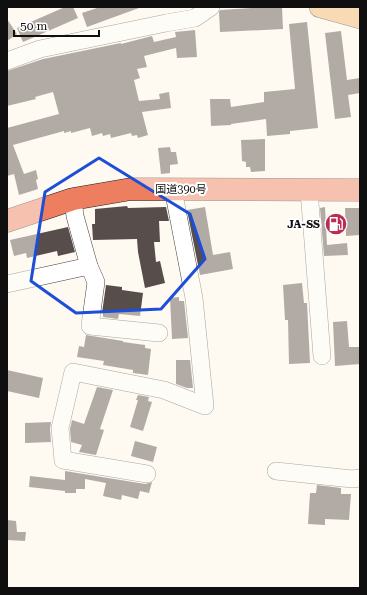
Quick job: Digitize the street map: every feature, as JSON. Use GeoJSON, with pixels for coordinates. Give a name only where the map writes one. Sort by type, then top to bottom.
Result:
{"type":"FeatureCollection","features":[{"type":"Feature","properties":{"kind":"highway","name":"国道390号"},"geometry":{"type":"LineString","coordinates":[[7,221],[73,198],[131,189],[360,190]]}},
{"type":"Feature","properties":{"kind":"main road"},"geometry":{"type":"LineString","coordinates":[[320,7],[360,18]]}},
{"type":"Feature","properties":{"kind":"street"},"geometry":{"type":"LineString","coordinates":[[7,61],[48,47],[195,18],[211,7]]}},
{"type":"Feature","properties":{"kind":"street"},"geometry":{"type":"LineString","coordinates":[[147,474],[63,460],[60,428],[73,372],[164,390],[205,406],[194,298],[173,189]]}},
{"type":"Feature","properties":{"kind":"street"},"geometry":{"type":"LineString","coordinates":[[309,190],[322,356]]}},
{"type":"Feature","properties":{"kind":"street"},"geometry":{"type":"LineString","coordinates":[[73,198],[76,216],[89,266],[96,282],[90,326],[159,333]]}},
{"type":"Feature","properties":{"kind":"street"},"geometry":{"type":"LineString","coordinates":[[7,284],[89,266]]}},
{"type":"Feature","properties":{"kind":"street"},"geometry":{"type":"LineString","coordinates":[[276,471],[360,478]]}},
{"type":"Feature","properties":{"kind":"highlighted area"},"geometry":{"type":"Polygon","coordinates":[[[99,158],[190,214],[205,259],[161,309],[76,313],[31,281],[45,192],[99,158]]]}},
{"type":"Feature","properties":{"kind":"building"},"geometry":{"type":"Polygon","coordinates":[[[65,7],[73,7],[78,18],[23,42],[17,28],[65,7]]]}},
{"type":"Feature","properties":{"kind":"building"},"geometry":{"type":"Polygon","coordinates":[[[100,7],[139,8],[87,27],[82,13],[100,7]]]}},
{"type":"Feature","properties":{"kind":"building"},"geometry":{"type":"Polygon","coordinates":[[[282,7],[283,29],[220,32],[220,10],[282,7]]]}},
{"type":"Feature","properties":{"kind":"building"},"geometry":{"type":"Polygon","coordinates":[[[7,19],[17,34],[7,41],[7,19]]]}},
{"type":"Feature","properties":{"kind":"building"},"geometry":{"type":"Polygon","coordinates":[[[307,22],[318,128],[290,131],[290,134],[267,136],[266,119],[231,125],[211,126],[210,99],[230,99],[231,107],[264,102],[264,92],[295,89],[289,24],[307,22]]]}},
{"type":"Feature","properties":{"kind":"building"},"geometry":{"type":"Polygon","coordinates":[[[195,30],[197,57],[177,58],[176,48],[144,56],[147,67],[137,69],[140,78],[134,80],[139,101],[160,99],[159,94],[169,92],[171,108],[142,112],[148,135],[138,138],[137,135],[132,136],[131,133],[111,138],[110,134],[103,136],[102,133],[92,136],[90,128],[71,133],[71,131],[64,133],[64,131],[13,145],[24,174],[36,170],[38,179],[36,180],[38,189],[19,195],[14,174],[7,176],[7,128],[59,114],[53,92],[35,97],[36,99],[7,106],[7,71],[43,59],[121,44],[152,36],[154,42],[176,37],[175,32],[195,30]]]}},
{"type":"Feature","properties":{"kind":"building"},"geometry":{"type":"Polygon","coordinates":[[[341,31],[347,80],[360,78],[360,93],[348,95],[351,117],[335,119],[325,33],[341,31]]]}},
{"type":"Feature","properties":{"kind":"building"},"geometry":{"type":"Polygon","coordinates":[[[265,139],[265,171],[251,172],[250,167],[246,167],[246,162],[242,161],[241,140],[265,139]]]}},
{"type":"Feature","properties":{"kind":"building"},"geometry":{"type":"Polygon","coordinates":[[[170,147],[171,152],[176,152],[178,164],[170,165],[170,173],[161,174],[158,148],[170,147]]]}},
{"type":"Feature","properties":{"kind":"building"},"geometry":{"type":"Polygon","coordinates":[[[127,206],[128,208],[166,207],[169,221],[159,221],[160,242],[154,242],[156,262],[160,261],[165,283],[145,288],[137,239],[93,240],[92,224],[95,224],[95,209],[127,206]]]}},
{"type":"Feature","properties":{"kind":"building"},"geometry":{"type":"Polygon","coordinates":[[[205,207],[213,255],[230,252],[233,269],[200,275],[187,210],[205,207]]]}},
{"type":"Feature","properties":{"kind":"building"},"geometry":{"type":"Polygon","coordinates":[[[325,207],[327,245],[347,243],[348,255],[324,256],[320,208],[325,207]]]}},
{"type":"Feature","properties":{"kind":"building"},"geometry":{"type":"Polygon","coordinates":[[[345,208],[360,208],[360,235],[346,236],[345,208]]]}},
{"type":"Feature","properties":{"kind":"building"},"geometry":{"type":"Polygon","coordinates":[[[68,227],[75,252],[58,256],[57,251],[27,258],[26,253],[14,256],[10,240],[68,227]]]}},
{"type":"Feature","properties":{"kind":"building"},"geometry":{"type":"Polygon","coordinates":[[[302,283],[304,303],[307,303],[310,363],[289,364],[288,320],[285,320],[283,285],[302,283]]]}},
{"type":"Feature","properties":{"kind":"building"},"geometry":{"type":"Polygon","coordinates":[[[106,285],[122,287],[122,290],[143,293],[140,316],[119,314],[118,319],[103,317],[102,313],[106,285]]]}},
{"type":"Feature","properties":{"kind":"building"},"geometry":{"type":"Polygon","coordinates":[[[179,297],[179,301],[184,301],[188,338],[172,339],[170,298],[179,297]]]}},
{"type":"Feature","properties":{"kind":"building"},"geometry":{"type":"Polygon","coordinates":[[[347,321],[349,347],[360,347],[360,364],[335,366],[333,322],[347,321]]]}},
{"type":"Feature","properties":{"kind":"building"},"geometry":{"type":"Polygon","coordinates":[[[86,335],[145,345],[145,348],[151,349],[148,375],[133,373],[133,370],[103,365],[104,361],[77,357],[79,346],[84,347],[86,335]]]}},
{"type":"Feature","properties":{"kind":"building"},"geometry":{"type":"Polygon","coordinates":[[[176,360],[190,360],[193,388],[187,388],[176,384],[176,360]]]}},
{"type":"Feature","properties":{"kind":"building"},"geometry":{"type":"Polygon","coordinates":[[[7,370],[43,378],[39,398],[7,391],[7,370]]]}},
{"type":"Feature","properties":{"kind":"building"},"geometry":{"type":"Polygon","coordinates":[[[97,387],[113,390],[100,429],[104,430],[96,455],[79,452],[82,445],[71,442],[70,429],[72,420],[84,424],[97,387]]]}},
{"type":"Feature","properties":{"kind":"building"},"geometry":{"type":"Polygon","coordinates":[[[138,395],[149,397],[148,401],[152,402],[143,431],[130,427],[138,400],[136,400],[138,395]]]}},
{"type":"Feature","properties":{"kind":"building"},"geometry":{"type":"Polygon","coordinates":[[[51,422],[51,442],[25,443],[25,423],[51,422]]]}},
{"type":"Feature","properties":{"kind":"building"},"geometry":{"type":"Polygon","coordinates":[[[135,441],[157,447],[153,462],[131,456],[135,441]]]}},
{"type":"Feature","properties":{"kind":"building"},"geometry":{"type":"Polygon","coordinates":[[[65,471],[145,484],[152,482],[149,493],[140,491],[138,499],[122,495],[121,500],[103,496],[106,483],[85,479],[85,489],[76,489],[76,493],[65,493],[65,491],[29,487],[30,476],[65,480],[65,471]]]}},
{"type":"Feature","properties":{"kind":"building"},"geometry":{"type":"Polygon","coordinates":[[[317,485],[341,488],[341,494],[351,494],[349,520],[325,519],[325,525],[308,524],[310,493],[316,493],[317,485]]]}},
{"type":"Feature","properties":{"kind":"building"},"geometry":{"type":"Polygon","coordinates":[[[7,520],[16,521],[17,532],[26,532],[25,541],[7,540],[7,520]]]}},
{"type":"Feature","properties":{"kind":"place","name":"JA-SS"},"geometry":{"type":"Point","coordinates":[336,224]}}]}
